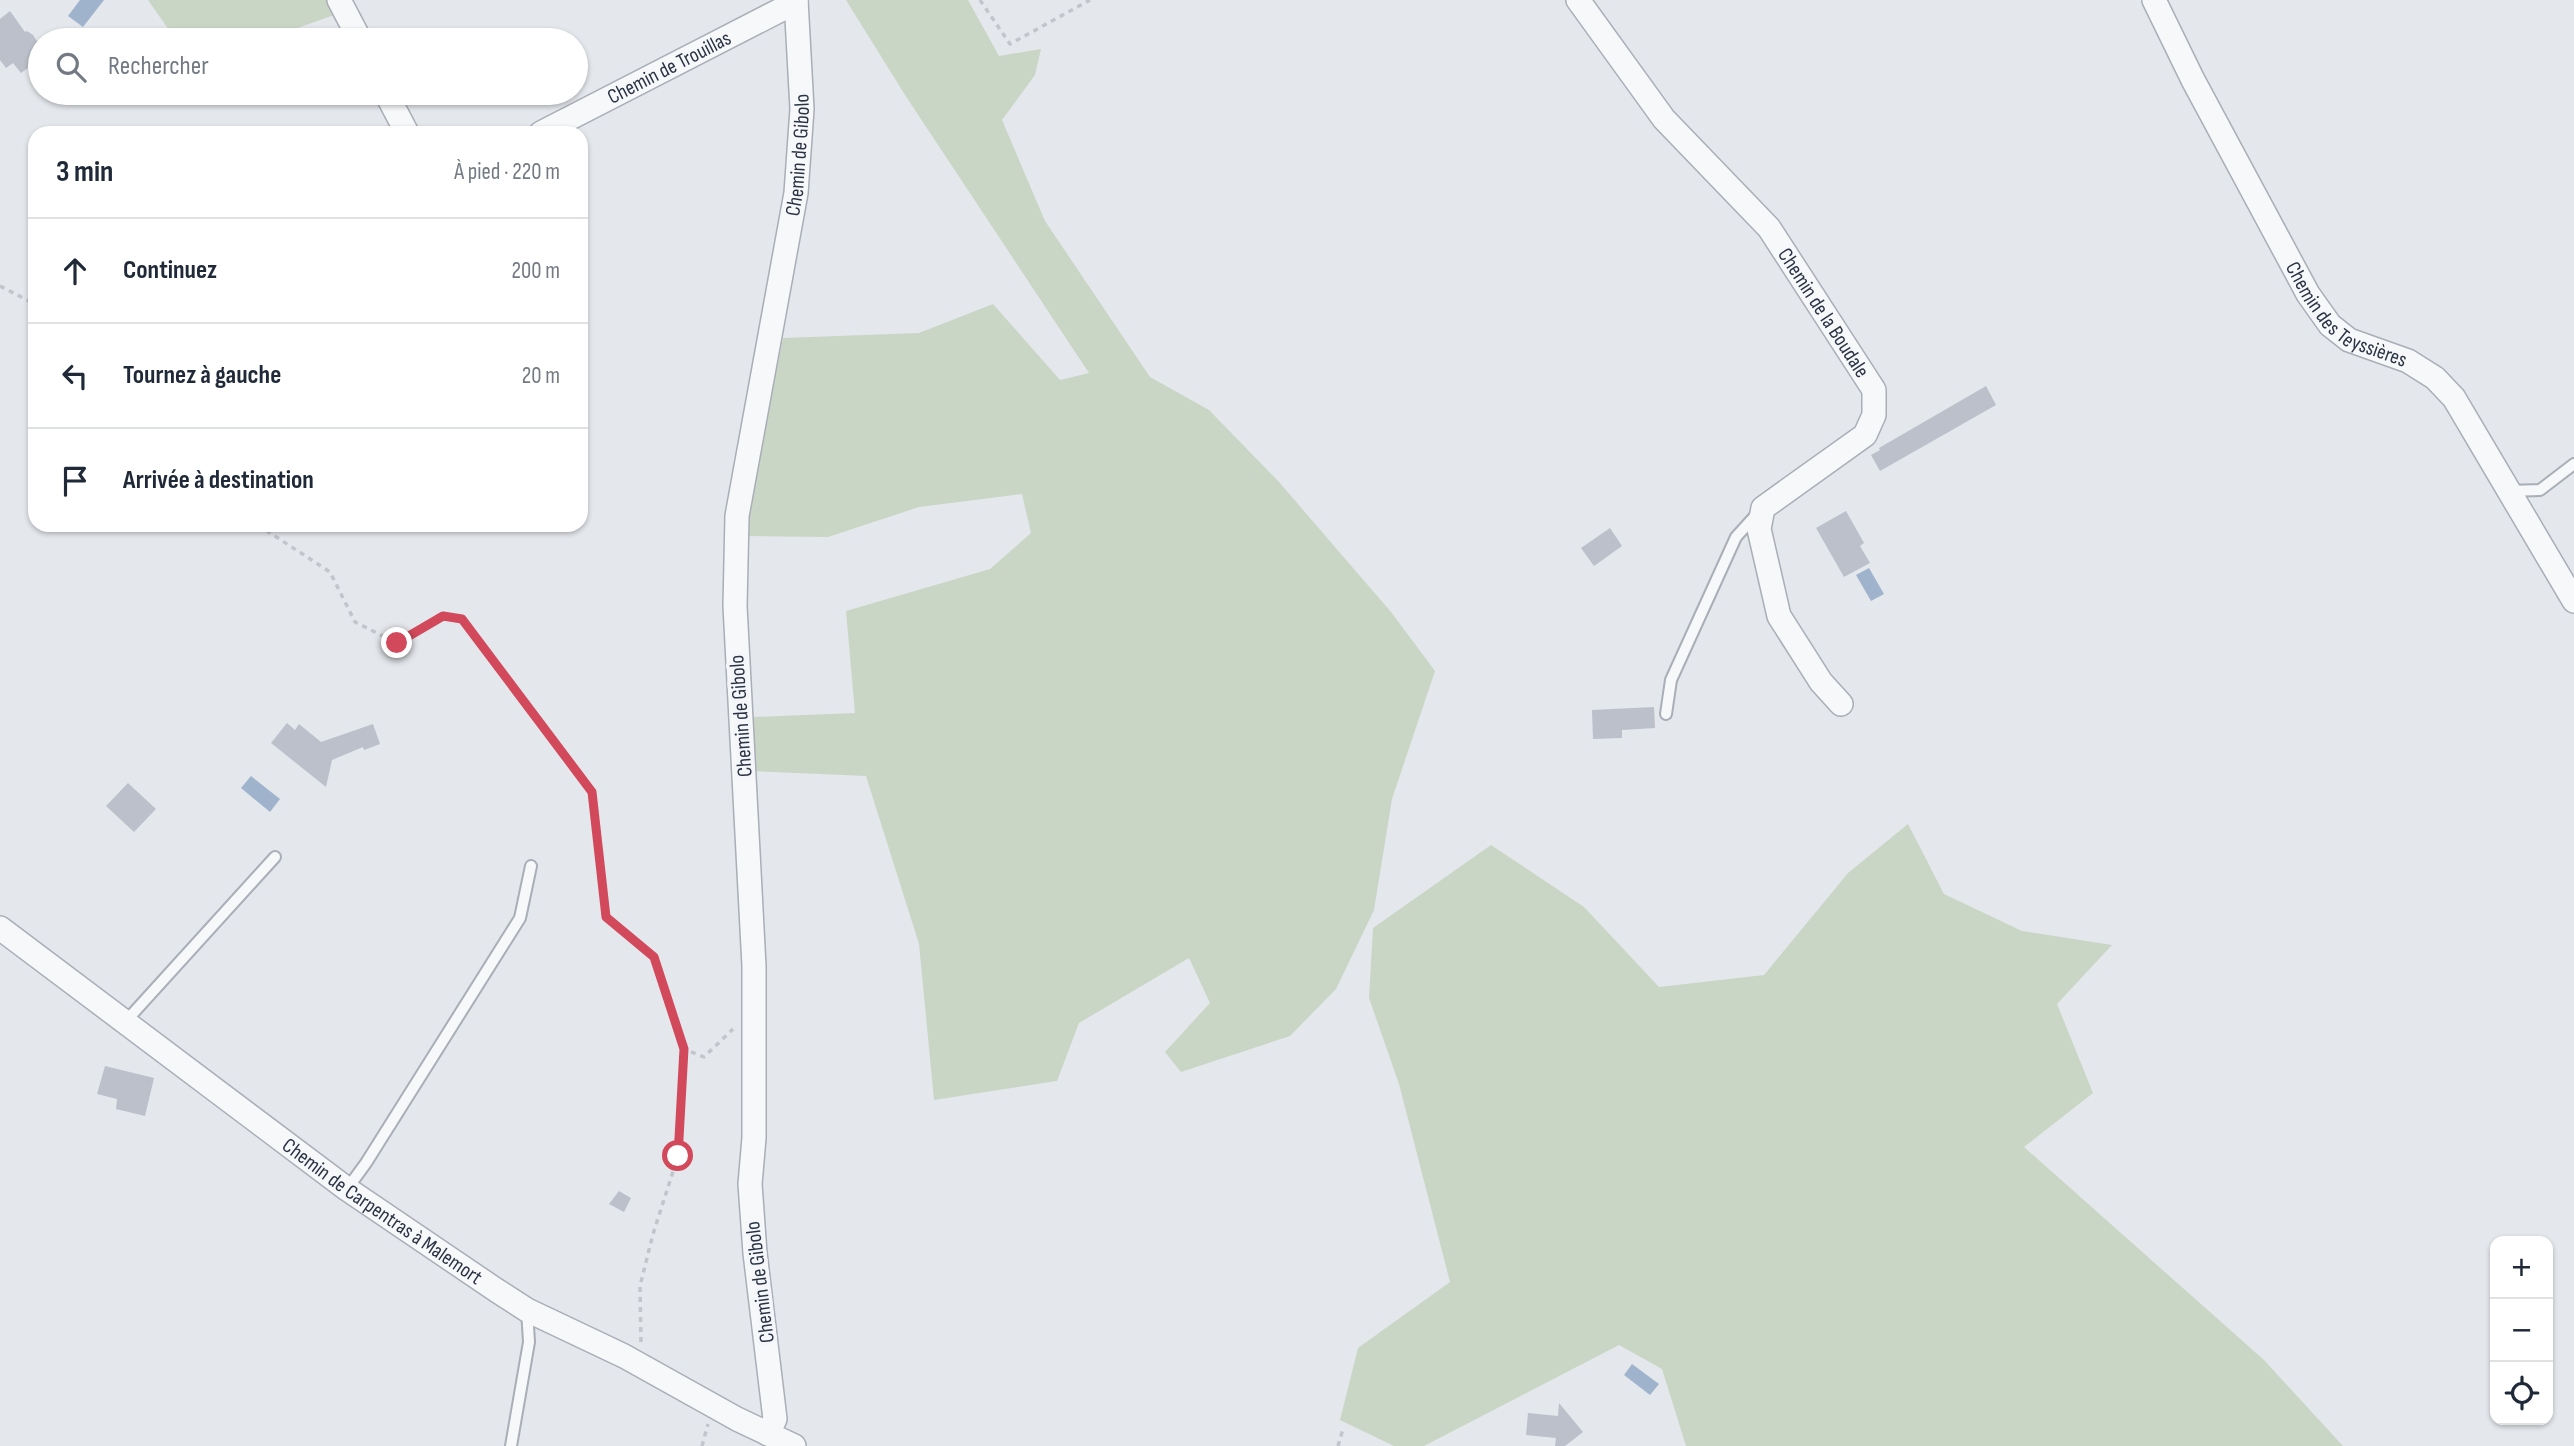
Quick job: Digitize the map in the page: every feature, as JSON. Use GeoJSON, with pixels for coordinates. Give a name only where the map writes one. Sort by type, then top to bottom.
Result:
{"type":"FeatureCollection","features":[{"type":"Feature","properties":{"kind":"street"},"geometry":{"type":"LineString","coordinates":[[340,0],[354,28]]}},
{"type":"Feature","properties":{"kind":"street","name":"Chemin de la Boudale"},"geometry":{"type":"LineString","coordinates":[[1578,0],[1664,119],[1769,228],[1874,390],[1874,415],[1865,435],[1763,508]]}},
{"type":"Feature","properties":{"kind":"street","name":"Chemin des Teyssières"},"geometry":{"type":"LineString","coordinates":[[2154,0],[2193,80],[2308,294],[2330,325],[2349,340],[2407,361],[2435,378],[2454,398],[2574,601]]}},
{"type":"Feature","properties":{"kind":"street","name":"Chemin de Trouillas"},"geometry":{"type":"LineString","coordinates":[[555,126],[796,1]]}},
{"type":"Feature","properties":{"kind":"street","name":"Chemin de Gibolo"},"geometry":{"type":"LineString","coordinates":[[779,1441],[755,1253],[750,1184],[754,1138],[754,1010],[747,810],[735,606],[737,516],[796,193],[802,109],[796,1]]}},
{"type":"Feature","properties":{"kind":"street"},"geometry":{"type":"LineString","coordinates":[[392,105],[403,126]]}},
{"type":"Feature","properties":{"kind":"street"},"geometry":{"type":"LineString","coordinates":[[1763,508],[1759,529],[1779,616],[1821,682],[1841,704]]}},
{"type":"Feature","properties":{"kind":"street","name":"Chemin de Carpentras à Malemort"},"geometry":{"type":"LineString","coordinates":[[0,928],[347,1189],[527,1310],[641,1365],[779,1441]]}},
{"type":"Feature","properties":{"kind":"lane"},"geometry":{"type":"LineString","coordinates":[[2509,491],[2540,490],[2574,464]]}},
{"type":"Feature","properties":{"kind":"lane"},"geometry":{"type":"LineString","coordinates":[[1666,714],[1671,680],[1704,613],[1736,537],[1763,508]]}},
{"type":"Feature","properties":{"kind":"lane"},"geometry":{"type":"LineString","coordinates":[[126,1021],[275,857]]}},
{"type":"Feature","properties":{"kind":"lane"},"geometry":{"type":"LineString","coordinates":[[347,1189],[520,918],[531,866]]}},
{"type":"Feature","properties":{"kind":"lane"},"geometry":{"type":"LineString","coordinates":[[511,1446],[529,1342],[527,1310]]}},
{"type":"Feature","properties":{"kind":"path"},"geometry":{"type":"LineString","coordinates":[[980,0],[1010,44],[1090,0]]}},
{"type":"Feature","properties":{"kind":"path"},"geometry":{"type":"LineString","coordinates":[[0,286],[28,300]]}},
{"type":"Feature","properties":{"kind":"path"},"geometry":{"type":"LineString","coordinates":[[269,532],[330,572],[355,622],[397,643],[443,616],[462,619],[592,792],[606,917],[654,957],[684,1049],[678,1156],[653,1234],[640,1286],[641,1365]]}},
{"type":"Feature","properties":{"kind":"path"},"geometry":{"type":"LineString","coordinates":[[684,1049],[704,1056],[754,1010]]}},
{"type":"Feature","properties":{"kind":"path"},"geometry":{"type":"LineString","coordinates":[[1338,1446],[1343,1429]]}},
{"type":"Feature","properties":{"kind":"green space"},"geometry":{"type":"Polygon","coordinates":[[[148,0],[330,0],[337,14],[298,28],[168,28],[148,0]]]}},
{"type":"Feature","properties":{"kind":"green space"},"geometry":{"type":"Polygon","coordinates":[[[846,0],[968,0],[999,56],[1041,49],[1035,75],[1002,120],[1045,221],[1150,377],[1209,410],[1279,482],[1391,612],[1435,671],[1392,799],[1374,910],[1336,989],[1290,1036],[1181,1072],[1165,1052],[1210,1003],[1189,958],[1079,1023],[1057,1081],[934,1100],[919,944],[866,776],[752,771],[754,717],[855,713],[846,611],[990,569],[1031,533],[1022,494],[919,507],[828,537],[749,536],[747,516],[783,338],[919,333],[993,304],[1060,380],[1089,373],[905,95],[846,0]]]}},
{"type":"Feature","properties":{"kind":"green space"},"geometry":{"type":"Polygon","coordinates":[[[1908,824],[1944,894],[2022,931],[2112,945],[2057,1004],[2093,1093],[2024,1147],[2264,1360],[2343,1446],[1686,1446],[1662,1369],[1619,1345],[1424,1446],[1394,1446],[1340,1420],[1358,1348],[1450,1282],[1399,1084],[1369,998],[1373,928],[1491,845],[1584,907],[1659,987],[1764,975],[1848,873],[1908,824]]]}},
{"type":"Feature","properties":{"kind":"water"},"geometry":{"type":"Polygon","coordinates":[[[80,0],[104,0],[83,27],[68,16],[80,0]]]}},
{"type":"Feature","properties":{"kind":"water"},"geometry":{"type":"Polygon","coordinates":[[[1869,568],[1884,594],[1871,601],[1856,575],[1869,568]]]}},
{"type":"Feature","properties":{"kind":"water"},"geometry":{"type":"Polygon","coordinates":[[[251,776],[280,799],[270,812],[241,788],[251,776]]]}},
{"type":"Feature","properties":{"kind":"water"},"geometry":{"type":"Polygon","coordinates":[[[1632,1364],[1659,1384],[1650,1395],[1624,1375],[1632,1364]]]}},
{"type":"Feature","properties":{"kind":"building"},"geometry":{"type":"Polygon","coordinates":[[[10,11],[25,32],[28,32],[28,68],[21,73],[13,63],[6,68],[0,60],[0,19],[10,11]]]}},
{"type":"Feature","properties":{"kind":"building"},"geometry":{"type":"Polygon","coordinates":[[[1986,386],[1996,405],[1880,471],[1871,455],[1880,450],[1879,448],[1986,386]]]}},
{"type":"Feature","properties":{"kind":"building"},"geometry":{"type":"Polygon","coordinates":[[[1846,511],[1864,543],[1860,546],[1870,563],[1844,577],[1816,528],[1846,511]]]}},
{"type":"Feature","properties":{"kind":"building"},"geometry":{"type":"Polygon","coordinates":[[[1610,528],[1622,546],[1594,566],[1581,548],[1610,528]]]}},
{"type":"Feature","properties":{"kind":"building"},"geometry":{"type":"Polygon","coordinates":[[[1654,707],[1655,728],[1622,730],[1622,738],[1593,739],[1592,710],[1654,707]]]}},
{"type":"Feature","properties":{"kind":"building"},"geometry":{"type":"Polygon","coordinates":[[[287,723],[295,730],[299,724],[321,742],[373,724],[380,744],[364,750],[363,747],[332,760],[326,787],[271,743],[287,723]]]}},
{"type":"Feature","properties":{"kind":"building"},"geometry":{"type":"Polygon","coordinates":[[[128,783],[156,809],[134,832],[106,806],[128,783]]]}},
{"type":"Feature","properties":{"kind":"building"},"geometry":{"type":"Polygon","coordinates":[[[105,1066],[154,1078],[145,1116],[116,1109],[117,1099],[97,1094],[105,1066]]]}},
{"type":"Feature","properties":{"kind":"building"},"geometry":{"type":"Polygon","coordinates":[[[619,1191],[631,1198],[624,1212],[609,1204],[619,1191]]]}},
{"type":"Feature","properties":{"kind":"building"},"geometry":{"type":"Polygon","coordinates":[[[1559,1403],[1583,1432],[1565,1446],[1555,1446],[1556,1438],[1526,1435],[1528,1413],[1558,1416],[1559,1403]]]}},
{"type":"Feature","properties":{"kind":"route"},"geometry":{"type":"LineString","coordinates":[[397,643],[443,616],[462,619],[592,792],[606,917],[654,957],[684,1049],[678,1156]]}}]}
